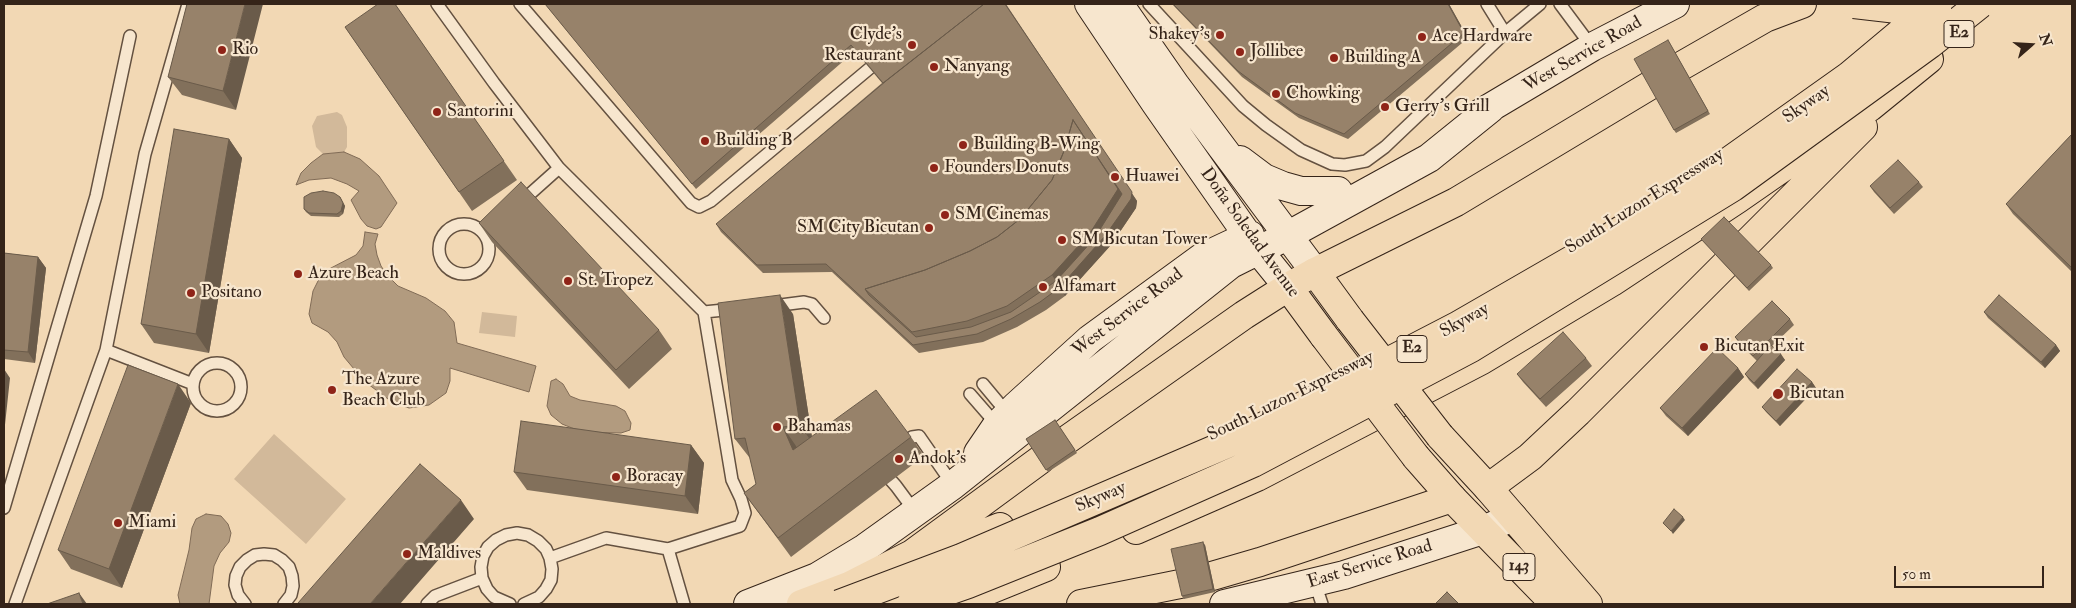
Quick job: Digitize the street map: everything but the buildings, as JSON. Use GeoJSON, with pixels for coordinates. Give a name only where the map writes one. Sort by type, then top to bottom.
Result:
{"type":"FeatureCollection","features":[{"type":"Feature","properties":{"kind":"main road","name":"Doña Soledad Avenue"},"geometry":{"type":"LineString","coordinates":[[1089,4],[1253,243],[1416,457],[1452,498]]}},
{"type":"Feature","properties":{"kind":"main road","name":"Doña Soledad Avenue"},"geometry":{"type":"LineString","coordinates":[[1119,4],[1220,145],[1350,320],[1440,436],[1488,488]]}},
{"type":"Feature","properties":{"kind":"main road","name":"West Service Road"},"geometry":{"type":"LineString","coordinates":[[1282,229],[1338,191],[1491,108],[1592,47],[1675,4]]}},
{"type":"Feature","properties":{"kind":"main road"},"geometry":{"type":"LineString","coordinates":[[1683,65],[1764,18],[1802,4]]}},
{"type":"Feature","properties":{"kind":"main road"},"geometry":{"type":"LineString","coordinates":[[1854,4],[1906,10],[1968,4]]}},
{"type":"Feature","properties":{"kind":"main road","name":"South Luzon Expressway"},"geometry":{"type":"LineString","coordinates":[[801,604],[842,596],[1234,427],[1454,317],[1584,242],[1712,160],[1844,66],[1917,4]]}},
{"type":"Feature","properties":{"kind":"main road","name":"Skyway"},"geometry":{"type":"LineString","coordinates":[[842,596],[961,558],[1241,438],[1459,325],[1596,246],[1718,169],[1849,76],[1935,4]]}},
{"type":"Feature","properties":{"kind":"main road","name":"Skyway"},"geometry":{"type":"LineString","coordinates":[[911,604],[968,584],[1100,531],[1253,463],[1471,348],[1733,188],[1930,44],[1980,4]]}},
{"type":"Feature","properties":{"kind":"main road","name":"E2"},"geometry":{"type":"LineString","coordinates":[[955,604],[1102,544],[1257,477],[1482,360],[1612,282],[1739,198],[1870,107],[1995,4]]}},
{"type":"Feature","properties":{"kind":"main road"},"geometry":{"type":"LineString","coordinates":[[1748,242],[1862,129],[1923,64]]}},
{"type":"Feature","properties":{"kind":"main road"},"geometry":{"type":"LineString","coordinates":[[1068,439],[1244,315],[1288,288],[1315,272],[1456,202],[1649,86]]}},
{"type":"Feature","properties":{"kind":"main road","name":"West Service Road"},"geometry":{"type":"LineString","coordinates":[[957,482],[1003,420],[1090,339],[1201,258],[1253,243],[1429,158],[1491,108]]}},
{"type":"Feature","properties":{"kind":"main road"},"geometry":{"type":"LineString","coordinates":[[1220,145],[1264,178],[1283,186],[1301,191],[1338,191]]}},
{"type":"Feature","properties":{"kind":"main road","name":"West Service Road"},"geometry":{"type":"LineString","coordinates":[[748,604],[817,577],[865,548],[916,513],[1230,264],[1253,243]]}},
{"type":"Feature","properties":{"kind":"main road"},"geometry":{"type":"LineString","coordinates":[[1212,576],[1488,488],[1530,457],[1725,265]]}},
{"type":"Feature","properties":{"kind":"main road"},"geometry":{"type":"LineString","coordinates":[[842,596],[912,554],[1040,460]]}},
{"type":"Feature","properties":{"kind":"main road","name":"143"},"geometry":{"type":"LineString","coordinates":[[1488,488],[1588,604]]}},
{"type":"Feature","properties":{"kind":"main road","name":"143"},"geometry":{"type":"LineString","coordinates":[[1452,498],[1555,604]]}},
{"type":"Feature","properties":{"kind":"main road","name":"East Service Road"},"geometry":{"type":"LineString","coordinates":[[1224,604],[1319,594],[1414,553],[1483,530],[1513,517]]}},
{"type":"Feature","properties":{"kind":"main road"},"geometry":{"type":"LineString","coordinates":[[1081,604],[1180,584]]}},
{"type":"Feature","properties":{"kind":"lane"},"geometry":{"type":"LineString","coordinates":[[15,604],[106,350],[145,154],[188,4]]}},
{"type":"Feature","properties":{"kind":"lane"},"geometry":{"type":"LineString","coordinates":[[437,4],[559,168],[704,312],[732,480],[745,513],[740,526],[668,549],[606,538],[550,558]]}},
{"type":"Feature","properties":{"kind":"lane"},"geometry":{"type":"LineString","coordinates":[[520,4],[691,203],[699,207],[711,201],[870,68]]}},
{"type":"Feature","properties":{"kind":"lane"},"geometry":{"type":"LineString","coordinates":[[1131,4],[1138,31]]}},
{"type":"Feature","properties":{"kind":"lane"},"geometry":{"type":"LineString","coordinates":[[1149,4],[1243,106],[1301,150],[1332,164],[1345,165],[1366,161],[1385,147],[1505,33],[1540,4]]}},
{"type":"Feature","properties":{"kind":"lane"},"geometry":{"type":"LineString","coordinates":[[1487,4],[1505,33]]}},
{"type":"Feature","properties":{"kind":"lane"},"geometry":{"type":"LineString","coordinates":[[1560,4],[1592,47]]}},
{"type":"Feature","properties":{"kind":"lane"},"geometry":{"type":"LineString","coordinates":[[4,508],[96,196],[130,36]]}},
{"type":"Feature","properties":{"kind":"lane"},"geometry":{"type":"LineString","coordinates":[[512,210],[559,168]]}},
{"type":"Feature","properties":{"kind":"lane"},"geometry":{"type":"LineString","coordinates":[[461,224],[488,231],[489,247],[487,260],[479,270],[466,275],[453,273],[443,264],[438,252],[441,239],[449,229],[461,224]]}},
{"type":"Feature","properties":{"kind":"lane"},"geometry":{"type":"LineString","coordinates":[[704,312],[804,302],[812,304],[824,318]]}},
{"type":"Feature","properties":{"kind":"lane"},"geometry":{"type":"LineString","coordinates":[[106,350],[194,384]]}},
{"type":"Feature","properties":{"kind":"lane"},"geometry":{"type":"LineString","coordinates":[[223,363],[237,373],[241,388],[234,404],[220,411],[211,410],[198,400],[194,384],[200,370],[207,365],[223,363]]}},
{"type":"Feature","properties":{"kind":"lane"},"geometry":{"type":"LineString","coordinates":[[983,384],[1003,420]]}},
{"type":"Feature","properties":{"kind":"lane"},"geometry":{"type":"LineString","coordinates":[[970,394],[1003,420]]}},
{"type":"Feature","properties":{"kind":"lane"},"geometry":{"type":"LineString","coordinates":[[916,513],[879,467],[884,457],[912,437],[919,436],[957,482]]}},
{"type":"Feature","properties":{"kind":"lane"},"geometry":{"type":"LineString","coordinates":[[510,604],[494,597],[486,589],[481,568],[483,556],[488,547],[506,535],[517,533],[528,535],[538,541],[546,548],[550,558],[551,580],[540,601],[524,604]]}},
{"type":"Feature","properties":{"kind":"lane"},"geometry":{"type":"LineString","coordinates":[[668,549],[684,604]]}},
{"type":"Feature","properties":{"kind":"lane"},"geometry":{"type":"LineString","coordinates":[[245,604],[238,595],[235,585],[236,576],[240,567],[247,560],[255,555],[264,554],[282,560],[292,576],[293,586],[291,595],[284,604]]}},
{"type":"Feature","properties":{"kind":"lane"},"geometry":{"type":"LineString","coordinates":[[427,604],[435,596],[482,578]]}},
{"type":"Feature","properties":{"kind":"shaded area"},"geometry":{"type":"Polygon","coordinates":[[[337,112],[342,115],[347,127],[347,147],[344,152],[323,154],[316,147],[312,126],[317,116],[337,112]]]}},
{"type":"Feature","properties":{"kind":"shaded area"},"geometry":{"type":"Polygon","coordinates":[[[344,152],[360,159],[379,176],[397,203],[381,227],[376,229],[367,226],[361,219],[351,200],[359,191],[347,184],[331,178],[309,180],[296,185],[301,173],[323,154],[344,152]]]}},
{"type":"Feature","properties":{"kind":"shaded area"},"geometry":{"type":"Polygon","coordinates":[[[365,232],[378,234],[375,244],[381,266],[398,286],[426,298],[445,311],[454,322],[457,343],[536,366],[529,392],[450,368],[450,381],[446,393],[429,405],[409,408],[392,402],[364,381],[344,357],[337,342],[328,332],[312,323],[309,314],[313,291],[318,281],[329,269],[356,255],[363,246],[365,232]]]}},
{"type":"Feature","properties":{"kind":"shaded area"},"geometry":{"type":"Polygon","coordinates":[[[482,312],[517,316],[515,337],[479,333],[482,312]]]}},
{"type":"Feature","properties":{"kind":"shaded area"},"geometry":{"type":"Polygon","coordinates":[[[556,379],[563,384],[570,396],[580,400],[616,406],[625,411],[631,423],[630,430],[621,433],[582,432],[562,424],[551,415],[547,406],[551,381],[556,379]]]}},
{"type":"Feature","properties":{"kind":"shaded area"},"geometry":{"type":"Polygon","coordinates":[[[274,434],[346,499],[306,544],[234,479],[274,434]]]}},
{"type":"Feature","properties":{"kind":"shaded area"},"geometry":{"type":"Polygon","coordinates":[[[206,514],[221,516],[228,524],[231,533],[229,542],[220,553],[214,566],[209,604],[180,604],[178,595],[189,550],[192,528],[196,519],[206,514]]]}},
{"type":"Feature","properties":{"kind":"place","name":"Shakey's"},"geometry":{"type":"Point","coordinates":[1220,35]}},
{"type":"Feature","properties":{"kind":"place","name":"Ace Hardware"},"geometry":{"type":"Point","coordinates":[1422,37]}},
{"type":"Feature","properties":{"kind":"place","name":"Clyde's Restaurant"},"geometry":{"type":"Point","coordinates":[912,45]}},
{"type":"Feature","properties":{"kind":"place","name":"Rio"},"geometry":{"type":"Point","coordinates":[222,50]}},
{"type":"Feature","properties":{"kind":"place","name":"Jollibee"},"geometry":{"type":"Point","coordinates":[1240,52]}},
{"type":"Feature","properties":{"kind":"place","name":"Building A"},"geometry":{"type":"Point","coordinates":[1334,58]}},
{"type":"Feature","properties":{"kind":"place","name":"Nanyang"},"geometry":{"type":"Point","coordinates":[934,67]}},
{"type":"Feature","properties":{"kind":"place","name":"Chowking"},"geometry":{"type":"Point","coordinates":[1276,94]}},
{"type":"Feature","properties":{"kind":"place","name":"Gerry's Grill"},"geometry":{"type":"Point","coordinates":[1385,107]}},
{"type":"Feature","properties":{"kind":"place","name":"Santorini"},"geometry":{"type":"Point","coordinates":[437,112]}},
{"type":"Feature","properties":{"kind":"place","name":"Building B"},"geometry":{"type":"Point","coordinates":[705,141]}},
{"type":"Feature","properties":{"kind":"place","name":"Building B-Wing"},"geometry":{"type":"Point","coordinates":[963,145]}},
{"type":"Feature","properties":{"kind":"place","name":"Founders Donuts"},"geometry":{"type":"Point","coordinates":[934,168]}},
{"type":"Feature","properties":{"kind":"place","name":"Huawei"},"geometry":{"type":"Point","coordinates":[1115,177]}},
{"type":"Feature","properties":{"kind":"place","name":"SM Cinemas"},"geometry":{"type":"Point","coordinates":[945,215]}},
{"type":"Feature","properties":{"kind":"place","name":"SM City Bicutan"},"geometry":{"type":"Point","coordinates":[929,228]}},
{"type":"Feature","properties":{"kind":"place","name":"SM Bicutan Tower"},"geometry":{"type":"Point","coordinates":[1062,240]}},
{"type":"Feature","properties":{"kind":"place","name":"Azure Beach"},"geometry":{"type":"Point","coordinates":[298,274]}},
{"type":"Feature","properties":{"kind":"place","name":"St. Tropez"},"geometry":{"type":"Point","coordinates":[568,281]}},
{"type":"Feature","properties":{"kind":"place","name":"Alfamart"},"geometry":{"type":"Point","coordinates":[1043,287]}},
{"type":"Feature","properties":{"kind":"place","name":"Positano"},"geometry":{"type":"Point","coordinates":[191,293]}},
{"type":"Feature","properties":{"kind":"place","name":"Bicutan Exit"},"geometry":{"type":"Point","coordinates":[1704,347]}},
{"type":"Feature","properties":{"kind":"place","name":"The Azure Beach Club"},"geometry":{"type":"Point","coordinates":[332,390]}},
{"type":"Feature","properties":{"kind":"place","name":"Bicutan"},"geometry":{"type":"Point","coordinates":[1778,394]}},
{"type":"Feature","properties":{"kind":"place","name":"Bahamas"},"geometry":{"type":"Point","coordinates":[777,427]}},
{"type":"Feature","properties":{"kind":"place","name":"Andok's"},"geometry":{"type":"Point","coordinates":[899,459]}},
{"type":"Feature","properties":{"kind":"place","name":"Boracay"},"geometry":{"type":"Point","coordinates":[616,477]}},
{"type":"Feature","properties":{"kind":"place","name":"Miami"},"geometry":{"type":"Point","coordinates":[118,523]}},
{"type":"Feature","properties":{"kind":"place","name":"Maldives"},"geometry":{"type":"Point","coordinates":[407,554]}}]}
